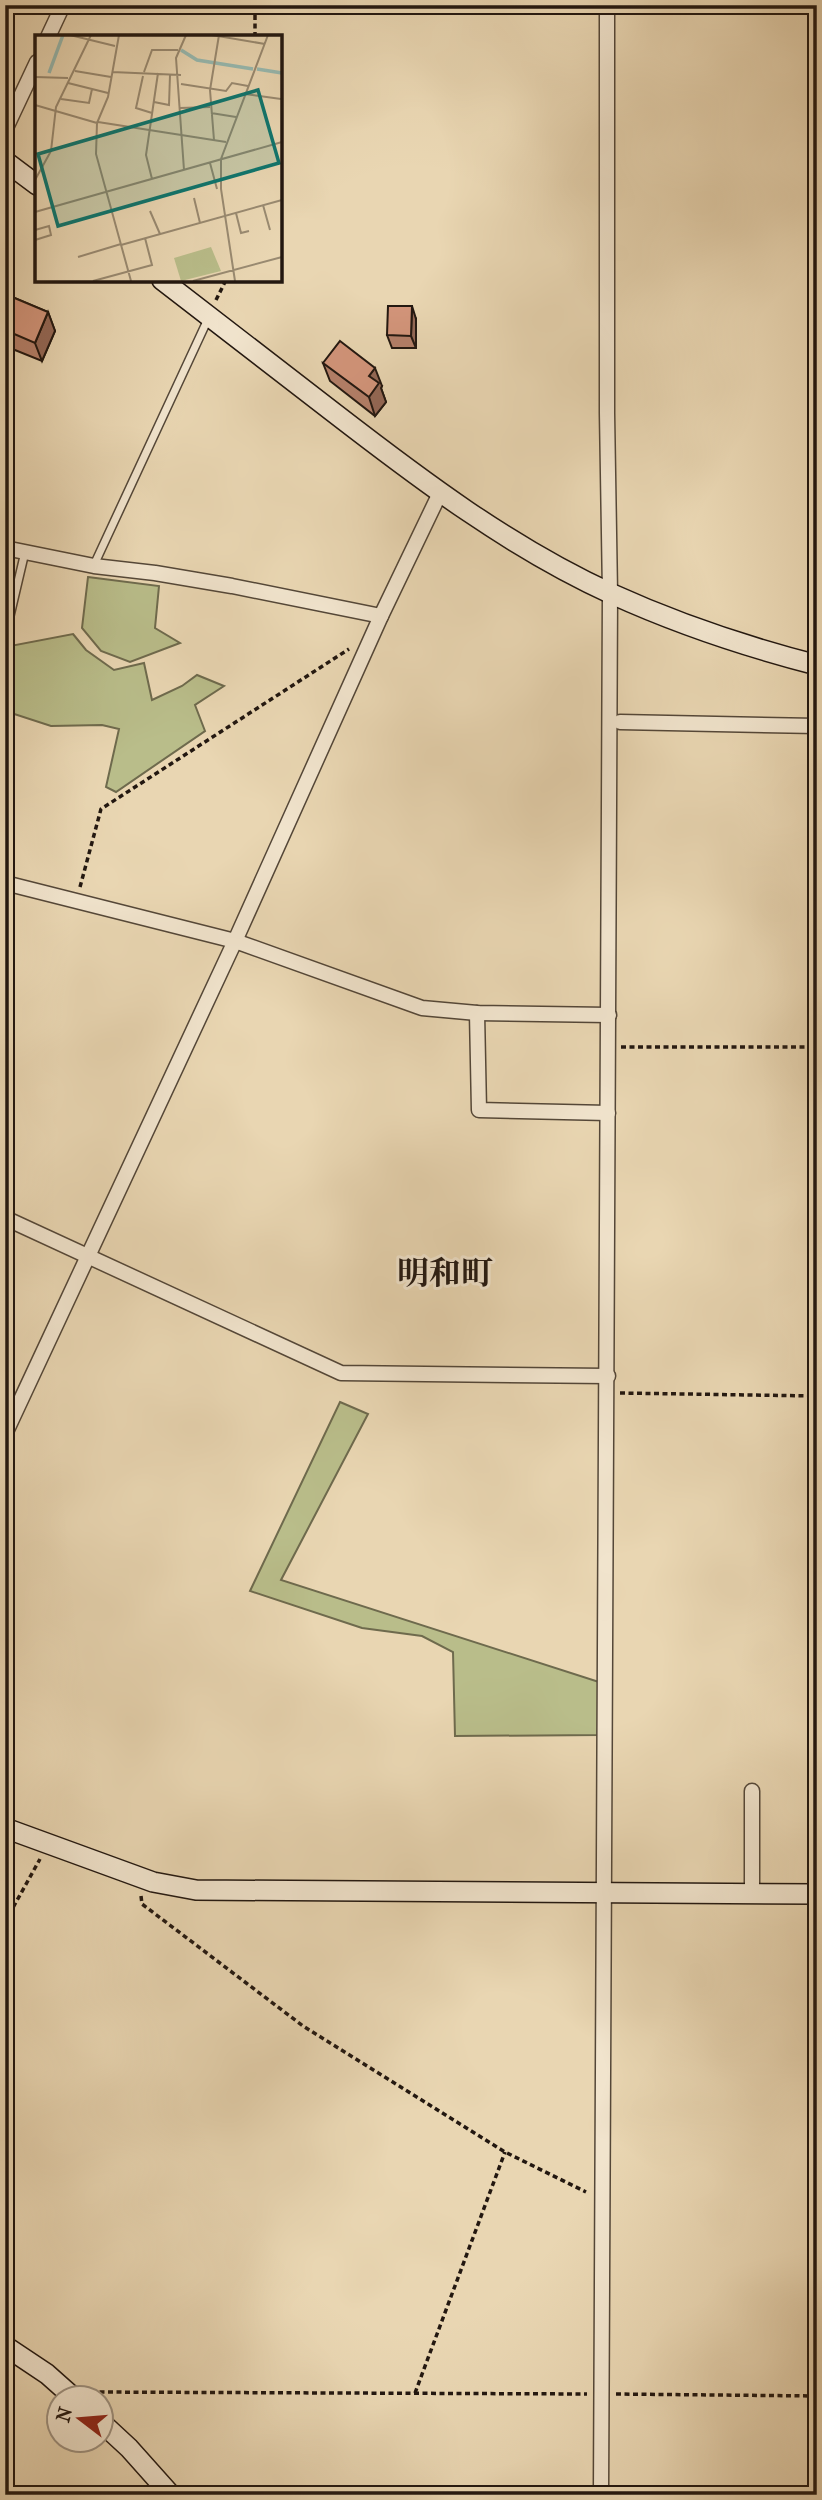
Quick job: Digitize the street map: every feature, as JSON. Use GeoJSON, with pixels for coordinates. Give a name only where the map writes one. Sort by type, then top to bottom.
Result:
{"type":"FeatureCollection","features":[{"type":"Feature","properties":{"kind":"street"},"geometry":{"type":"LineString","coordinates":[[49,35],[63,5]]}},
{"type":"Feature","properties":{"kind":"street"},"geometry":{"type":"LineString","coordinates":[[601,2495],[609,1047],[607,5]]}},
{"type":"Feature","properties":{"kind":"street"},"geometry":{"type":"LineString","coordinates":[[5,130],[35,66]]}},
{"type":"Feature","properties":{"kind":"street"},"geometry":{"type":"LineString","coordinates":[[5,161],[35,184]]}},
{"type":"Feature","properties":{"kind":"street"},"geometry":{"type":"LineString","coordinates":[[165,282],[440,493],[526,548],[610,593],[736,642],[817,665]]}},
{"type":"Feature","properties":{"kind":"street"},"geometry":{"type":"LineString","coordinates":[[5,1434],[440,493]]}},
{"type":"Feature","properties":{"kind":"street"},"geometry":{"type":"LineString","coordinates":[[5,548],[94,566],[194,579],[381,616]]}},
{"type":"Feature","properties":{"kind":"street"},"geometry":{"type":"LineString","coordinates":[[620,722],[817,726]]}},
{"type":"Feature","properties":{"kind":"street"},"geometry":{"type":"LineString","coordinates":[[5,883],[235,941],[339,976],[422,1008],[477,1013],[609,1015]]}},
{"type":"Feature","properties":{"kind":"street"},"geometry":{"type":"LineString","coordinates":[[477,1013],[479,1110],[608,1113]]}},
{"type":"Feature","properties":{"kind":"street"},"geometry":{"type":"LineString","coordinates":[[5,1218],[341,1373],[608,1376]]}},
{"type":"Feature","properties":{"kind":"street"},"geometry":{"type":"LineString","coordinates":[[752,1791],[752,1894]]}},
{"type":"Feature","properties":{"kind":"street"},"geometry":{"type":"LineString","coordinates":[[5,1828],[137,1877],[196,1890],[817,1894]]}},
{"type":"Feature","properties":{"kind":"street"},"geometry":{"type":"LineString","coordinates":[[5,2346],[58,2384]]}},
{"type":"Feature","properties":{"kind":"street"},"geometry":{"type":"LineString","coordinates":[[116,2436],[171,2495]]}},
{"type":"Feature","properties":{"kind":"lane"},"geometry":{"type":"LineString","coordinates":[[94,566],[209,316]]}},
{"type":"Feature","properties":{"kind":"lane"},"geometry":{"type":"LineString","coordinates":[[5,638],[25,552]]}},
{"type":"Feature","properties":{"kind":"path"},"geometry":{"type":"LineString","coordinates":[[255,5],[255,35]]}},
{"type":"Feature","properties":{"kind":"path"},"geometry":{"type":"LineString","coordinates":[[76,900],[101,808],[374,633]]}},
{"type":"Feature","properties":{"kind":"path"},"geometry":{"type":"LineString","coordinates":[[609,1047],[817,1046]]}},
{"type":"Feature","properties":{"kind":"path"},"geometry":{"type":"LineString","coordinates":[[608,1393],[817,1396]]}},
{"type":"Feature","properties":{"kind":"path"},"geometry":{"type":"LineString","coordinates":[[5,1922],[48,1845]]}},
{"type":"Feature","properties":{"kind":"path"},"geometry":{"type":"LineString","coordinates":[[137,1877],[142,1904],[303,2026],[505,2152],[589,2193],[601,2196]]}},
{"type":"Feature","properties":{"kind":"path"},"geometry":{"type":"LineString","coordinates":[[415,2393],[505,2152]]}},
{"type":"Feature","properties":{"kind":"path"},"geometry":{"type":"LineString","coordinates":[[116,2395],[415,2393],[817,2396]]}},
{"type":"Feature","properties":{"kind":"green space"},"geometry":{"type":"Polygon","coordinates":[[[88,577],[159,586],[155,628],[180,643],[130,662],[101,651],[82,628],[88,577]]]}},
{"type":"Feature","properties":{"kind":"green space"},"geometry":{"type":"Polygon","coordinates":[[[73,634],[86,650],[114,670],[144,663],[152,700],[182,686],[197,675],[224,686],[195,705],[205,731],[116,792],[106,787],[119,729],[102,725],[51,726],[5,711],[5,662],[10,646],[73,634]]]}},
{"type":"Feature","properties":{"kind":"green space"},"geometry":{"type":"Polygon","coordinates":[[[340,1402],[368,1414],[281,1580],[599,1682],[599,1735],[455,1736],[453,1652],[422,1636],[362,1628],[250,1591],[340,1402]]]}},
{"type":"Feature","properties":{"kind":"building"},"geometry":{"type":"Polygon","coordinates":[[[5,294],[48,312],[35,343],[5,330],[5,294]]]}},
{"type":"Feature","properties":{"kind":"building"},"geometry":{"type":"Polygon","coordinates":[[[388,306],[412,306],[411,336],[387,335],[388,306]]]}},
{"type":"Feature","properties":{"kind":"building"},"geometry":{"type":"Polygon","coordinates":[[[340,341],[375,368],[369,376],[379,383],[369,397],[323,363],[340,341]]]}},
{"type":"Feature","properties":{"kind":"district","name":"明和町"},"geometry":{"type":"Point","coordinates":[445,1273]}}]}
